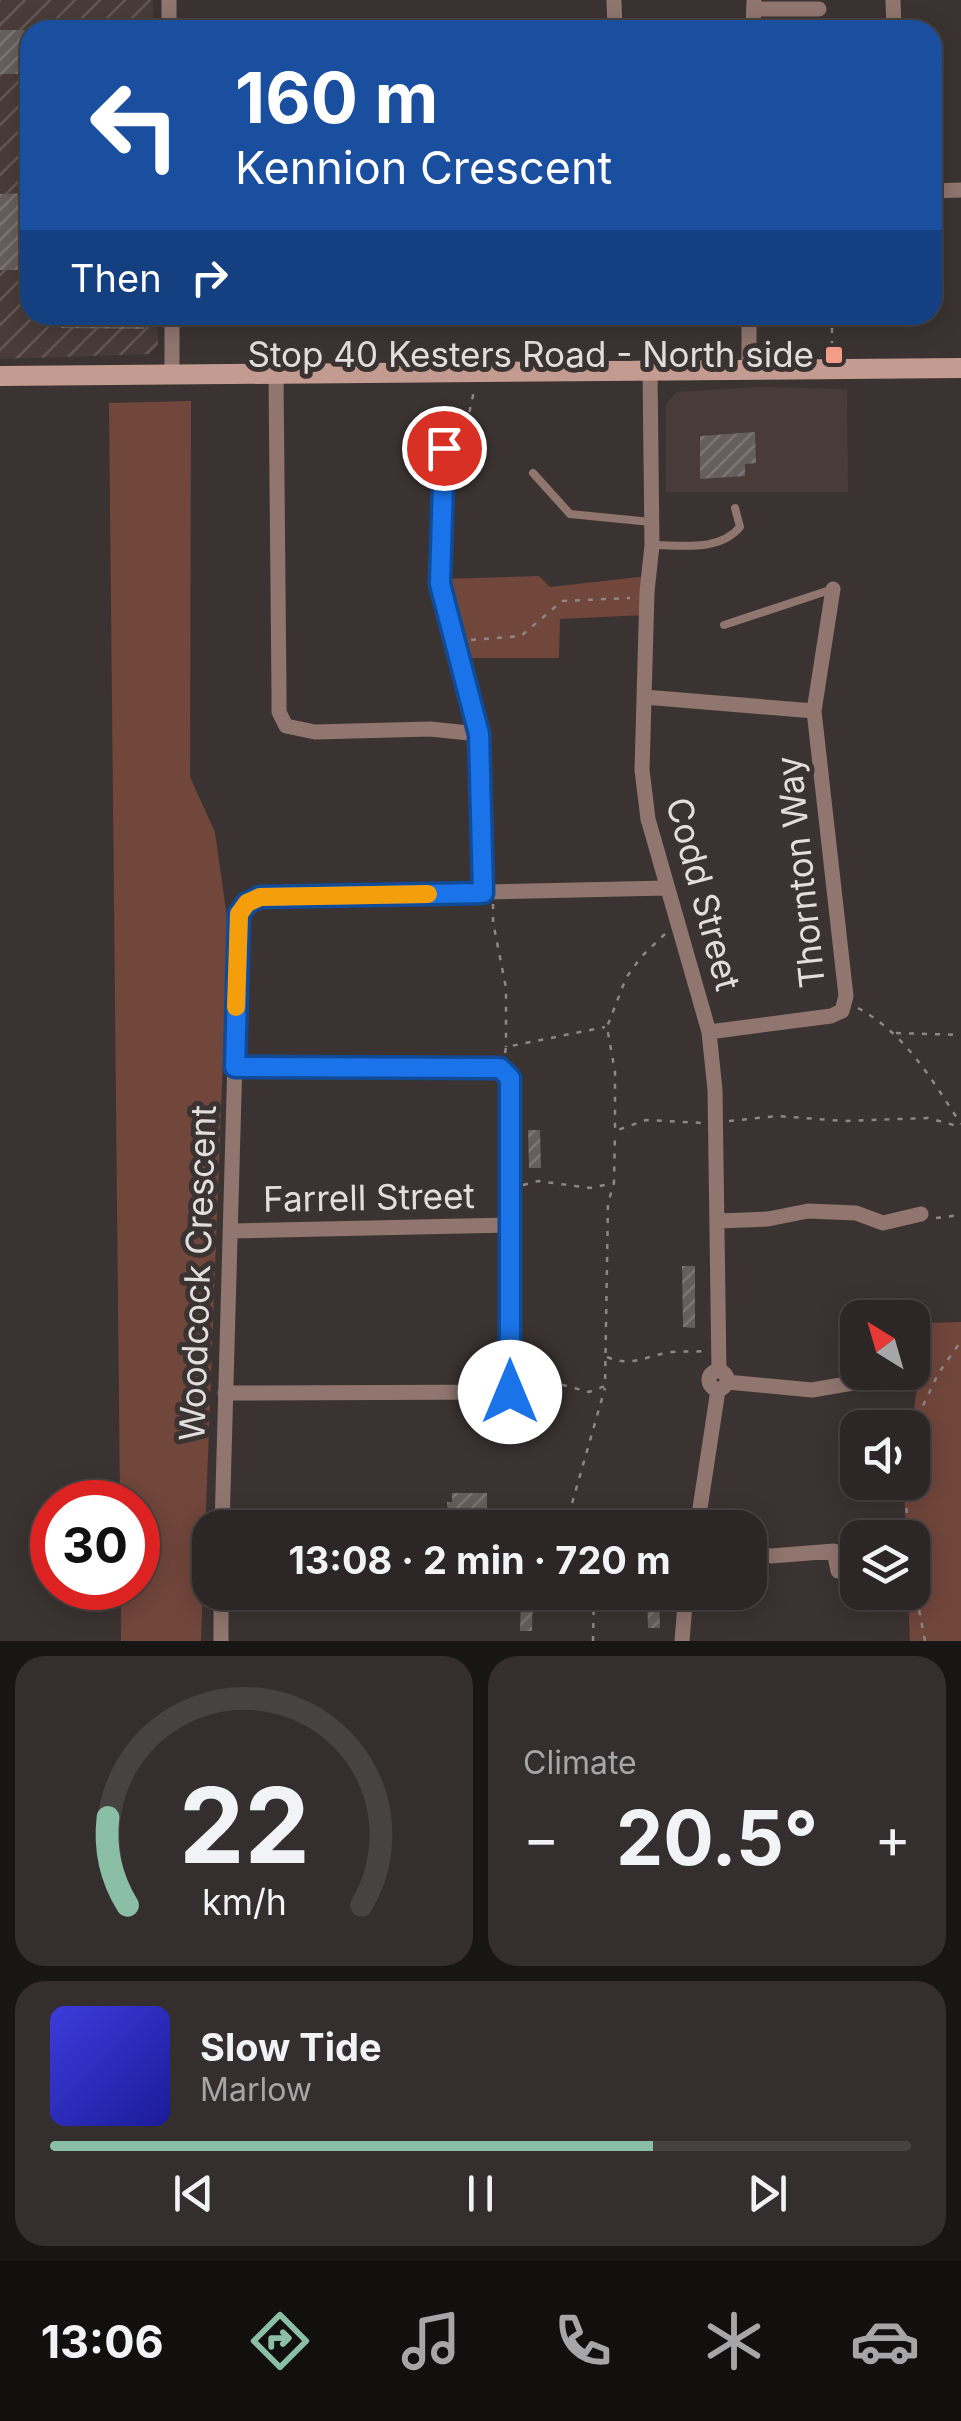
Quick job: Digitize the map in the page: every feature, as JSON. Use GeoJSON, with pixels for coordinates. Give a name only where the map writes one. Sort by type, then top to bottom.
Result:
{"type":"FeatureCollection","features":[{"type":"Feature","properties":{"kind":"main road"},"geometry":{"type":"LineString","coordinates":[[0,376],[961,368]]}},
{"type":"Feature","properties":{"kind":"street"},"geometry":{"type":"LineString","coordinates":[[754,4],[819,9]]}},
{"type":"Feature","properties":{"kind":"street"},"geometry":{"type":"LineString","coordinates":[[172,325],[172,374]]}},
{"type":"Feature","properties":{"kind":"street"},"geometry":{"type":"LineString","coordinates":[[749,325],[749,370]]}},
{"type":"Feature","properties":{"kind":"street","name":"Codd Street"},"geometry":{"type":"LineString","coordinates":[[650,371],[652,545],[646,598],[642,770],[648,818],[710,1032],[715,1090],[721,1381],[699,1510]]}},
{"type":"Feature","properties":{"kind":"street"},"geometry":{"type":"LineString","coordinates":[[276,374],[279,693],[286,726],[315,732],[430,729],[479,734]]}},
{"type":"Feature","properties":{"kind":"street"},"geometry":{"type":"LineString","coordinates":[[444,452],[440,584],[479,734],[488,898]]}},
{"type":"Feature","properties":{"kind":"street","name":"Thornton Way"},"geometry":{"type":"LineString","coordinates":[[710,1032],[831,1016],[842,1011],[846,996],[814,711],[833,590]]}},
{"type":"Feature","properties":{"kind":"street","name":"Thornton Way"},"geometry":{"type":"LineString","coordinates":[[644,696],[814,711]]}},
{"type":"Feature","properties":{"kind":"street","name":"Woodcock Crescent"},"geometry":{"type":"LineString","coordinates":[[222,1510],[239,914],[247,903],[260,897],[488,898],[667,888]]}},
{"type":"Feature","properties":{"kind":"street"},"geometry":{"type":"LineString","coordinates":[[224,1393],[510,1392],[510,1078],[500,1068],[235,1067]]}},
{"type":"Feature","properties":{"kind":"street"},"geometry":{"type":"LineString","coordinates":[[718,1221],[768,1219],[808,1211],[856,1214],[883,1223],[923,1216]]}},
{"type":"Feature","properties":{"kind":"street","name":"Farrell Street"},"geometry":{"type":"LineString","coordinates":[[230,1230],[510,1225]]}},
{"type":"Feature","properties":{"kind":"street"},"geometry":{"type":"LineString","coordinates":[[721,1381],[812,1390],[840,1385]]}},
{"type":"Feature","properties":{"kind":"street"},"geometry":{"type":"LineString","coordinates":[[767,1555],[834,1550],[838,1571]]}},
{"type":"Feature","properties":{"kind":"street"},"geometry":{"type":"LineString","coordinates":[[221,1610],[221,1641]]}},
{"type":"Feature","properties":{"kind":"street"},"geometry":{"type":"LineString","coordinates":[[682,1641],[685,1610]]}},
{"type":"Feature","properties":{"kind":"lane"},"geometry":{"type":"LineString","coordinates":[[533,474],[570,514],[651,522]]}},
{"type":"Feature","properties":{"kind":"lane"},"geometry":{"type":"LineString","coordinates":[[652,545],[712,545],[732,536],[740,526],[735,508]]}},
{"type":"Feature","properties":{"kind":"lane"},"geometry":{"type":"LineString","coordinates":[[724,625],[833,590]]}},
{"type":"Feature","properties":{"kind":"path"},"geometry":{"type":"LineString","coordinates":[[832,325],[833,370]]}},
{"type":"Feature","properties":{"kind":"path"},"geometry":{"type":"LineString","coordinates":[[444,452],[463,449],[475,384]]}},
{"type":"Feature","properties":{"kind":"path"},"geometry":{"type":"LineString","coordinates":[[454,641],[521,636],[562,601],[646,598]]}},
{"type":"Feature","properties":{"kind":"path"},"geometry":{"type":"LineString","coordinates":[[488,898],[506,988],[505,1055]]}},
{"type":"Feature","properties":{"kind":"path"},"geometry":{"type":"LineString","coordinates":[[570,1510],[605,1386],[608,1204],[614,1183],[616,1131],[614,1072],[606,1027],[626,978],[640,957],[671,930]]}},
{"type":"Feature","properties":{"kind":"path"},"geometry":{"type":"LineString","coordinates":[[858,1008],[894,1033],[935,1082],[961,1125]]}},
{"type":"Feature","properties":{"kind":"path"},"geometry":{"type":"LineString","coordinates":[[506,1048],[606,1027]]}},
{"type":"Feature","properties":{"kind":"path"},"geometry":{"type":"LineString","coordinates":[[894,1033],[961,1035]]}},
{"type":"Feature","properties":{"kind":"path"},"geometry":{"type":"LineString","coordinates":[[726,1121],[777,1116],[844,1121],[928,1118],[961,1125]]}},
{"type":"Feature","properties":{"kind":"path"},"geometry":{"type":"LineString","coordinates":[[616,1131],[646,1120],[704,1123]]}},
{"type":"Feature","properties":{"kind":"path"},"geometry":{"type":"LineString","coordinates":[[517,1186],[538,1181],[590,1188],[614,1183]]}},
{"type":"Feature","properties":{"kind":"path"},"geometry":{"type":"LineString","coordinates":[[923,1216],[961,1214]]}},
{"type":"Feature","properties":{"kind":"path"},"geometry":{"type":"LineString","coordinates":[[921,1410],[938,1374],[961,1341]]}},
{"type":"Feature","properties":{"kind":"path"},"geometry":{"type":"LineString","coordinates":[[606,1357],[621,1363],[637,1363],[670,1352],[708,1351]]}},
{"type":"Feature","properties":{"kind":"path"},"geometry":{"type":"LineString","coordinates":[[519,1384],[563,1385],[589,1392],[605,1386]]}},
{"type":"Feature","properties":{"kind":"path"},"geometry":{"type":"LineString","coordinates":[[593,1641],[594,1610]]}},
{"type":"Feature","properties":{"kind":"path"},"geometry":{"type":"LineString","coordinates":[[920,1610],[926,1641]]}},
{"type":"Feature","properties":{"kind":"shaded area"},"geometry":{"type":"Polygon","coordinates":[[[0,0],[153,0],[154,20],[20,20],[20,325],[157,325],[158,346],[149,354],[0,359],[0,0]]]}},
{"type":"Feature","properties":{"kind":"shaded area"},"geometry":{"type":"Polygon","coordinates":[[[757,387],[847,389],[848,492],[666,492],[666,404],[677,392],[757,387]]]}},
{"type":"Feature","properties":{"kind":"shaded area"},"geometry":{"type":"Polygon","coordinates":[[[191,401],[190,777],[215,832],[228,925],[206,1510],[192,1510],[192,1610],[202,1610],[201,1641],[121,1641],[121,1610],[160,1610],[160,1480],[120,1480],[109,403],[191,401]]]}},
{"type":"Feature","properties":{"kind":"shaded area"},"geometry":{"type":"Polygon","coordinates":[[[539,576],[550,587],[648,576],[646,615],[560,619],[559,658],[459,658],[440,579],[539,576]]]}},
{"type":"Feature","properties":{"kind":"shaded area"},"geometry":{"type":"Polygon","coordinates":[[[961,1322],[961,1641],[910,1641],[909,1610],[930,1610],[930,1520],[905,1520],[905,1500],[930,1500],[930,1410],[914,1410],[917,1390],[930,1390],[930,1323],[961,1322]]]}},
{"type":"Feature","properties":{"kind":"building"},"geometry":{"type":"Polygon","coordinates":[[[0,30],[20,30],[20,74],[0,74],[0,30]]]}},
{"type":"Feature","properties":{"kind":"building"},"geometry":{"type":"Polygon","coordinates":[[[20,193],[20,270],[0,270],[0,194],[20,193]]]}},
{"type":"Feature","properties":{"kind":"building"},"geometry":{"type":"Polygon","coordinates":[[[61,325],[144,325],[144,329],[61,325]]]}},
{"type":"Feature","properties":{"kind":"building"},"geometry":{"type":"Polygon","coordinates":[[[755,432],[756,463],[745,464],[745,476],[700,479],[700,436],[755,432]]]}},
{"type":"Feature","properties":{"kind":"building"},"geometry":{"type":"Polygon","coordinates":[[[528,1130],[540,1130],[541,1168],[529,1168],[528,1130]]]}},
{"type":"Feature","properties":{"kind":"building"},"geometry":{"type":"Polygon","coordinates":[[[682,1266],[695,1266],[695,1328],[683,1327],[682,1266]]]}},
{"type":"Feature","properties":{"kind":"building"},"geometry":{"type":"Polygon","coordinates":[[[452,1493],[487,1493],[487,1510],[448,1510],[447,1502],[452,1502],[452,1493]]]}},
{"type":"Feature","properties":{"kind":"building"},"geometry":{"type":"Polygon","coordinates":[[[521,1610],[533,1610],[532,1631],[520,1631],[521,1610]]]}},
{"type":"Feature","properties":{"kind":"building"},"geometry":{"type":"Polygon","coordinates":[[[648,1610],[660,1610],[660,1628],[648,1628],[648,1610]]]}},
{"type":"Feature","properties":{"kind":"slow traffic"},"geometry":{"type":"LineString","coordinates":[[236,1007],[239,914],[247,903],[260,897],[428,894]]}},
{"type":"Feature","properties":{"kind":"place","name":"Stop 40 Kesters Road - North side"},"geometry":{"type":"Point","coordinates":[834,355]}},
{"type":"Feature","properties":{"kind":"route"},"geometry":{"type":"LineString","coordinates":[[444,448],[440,584],[479,734],[483,893],[260,897],[247,903],[239,914],[235,1067],[500,1068],[510,1078],[510,1392]]}}]}
